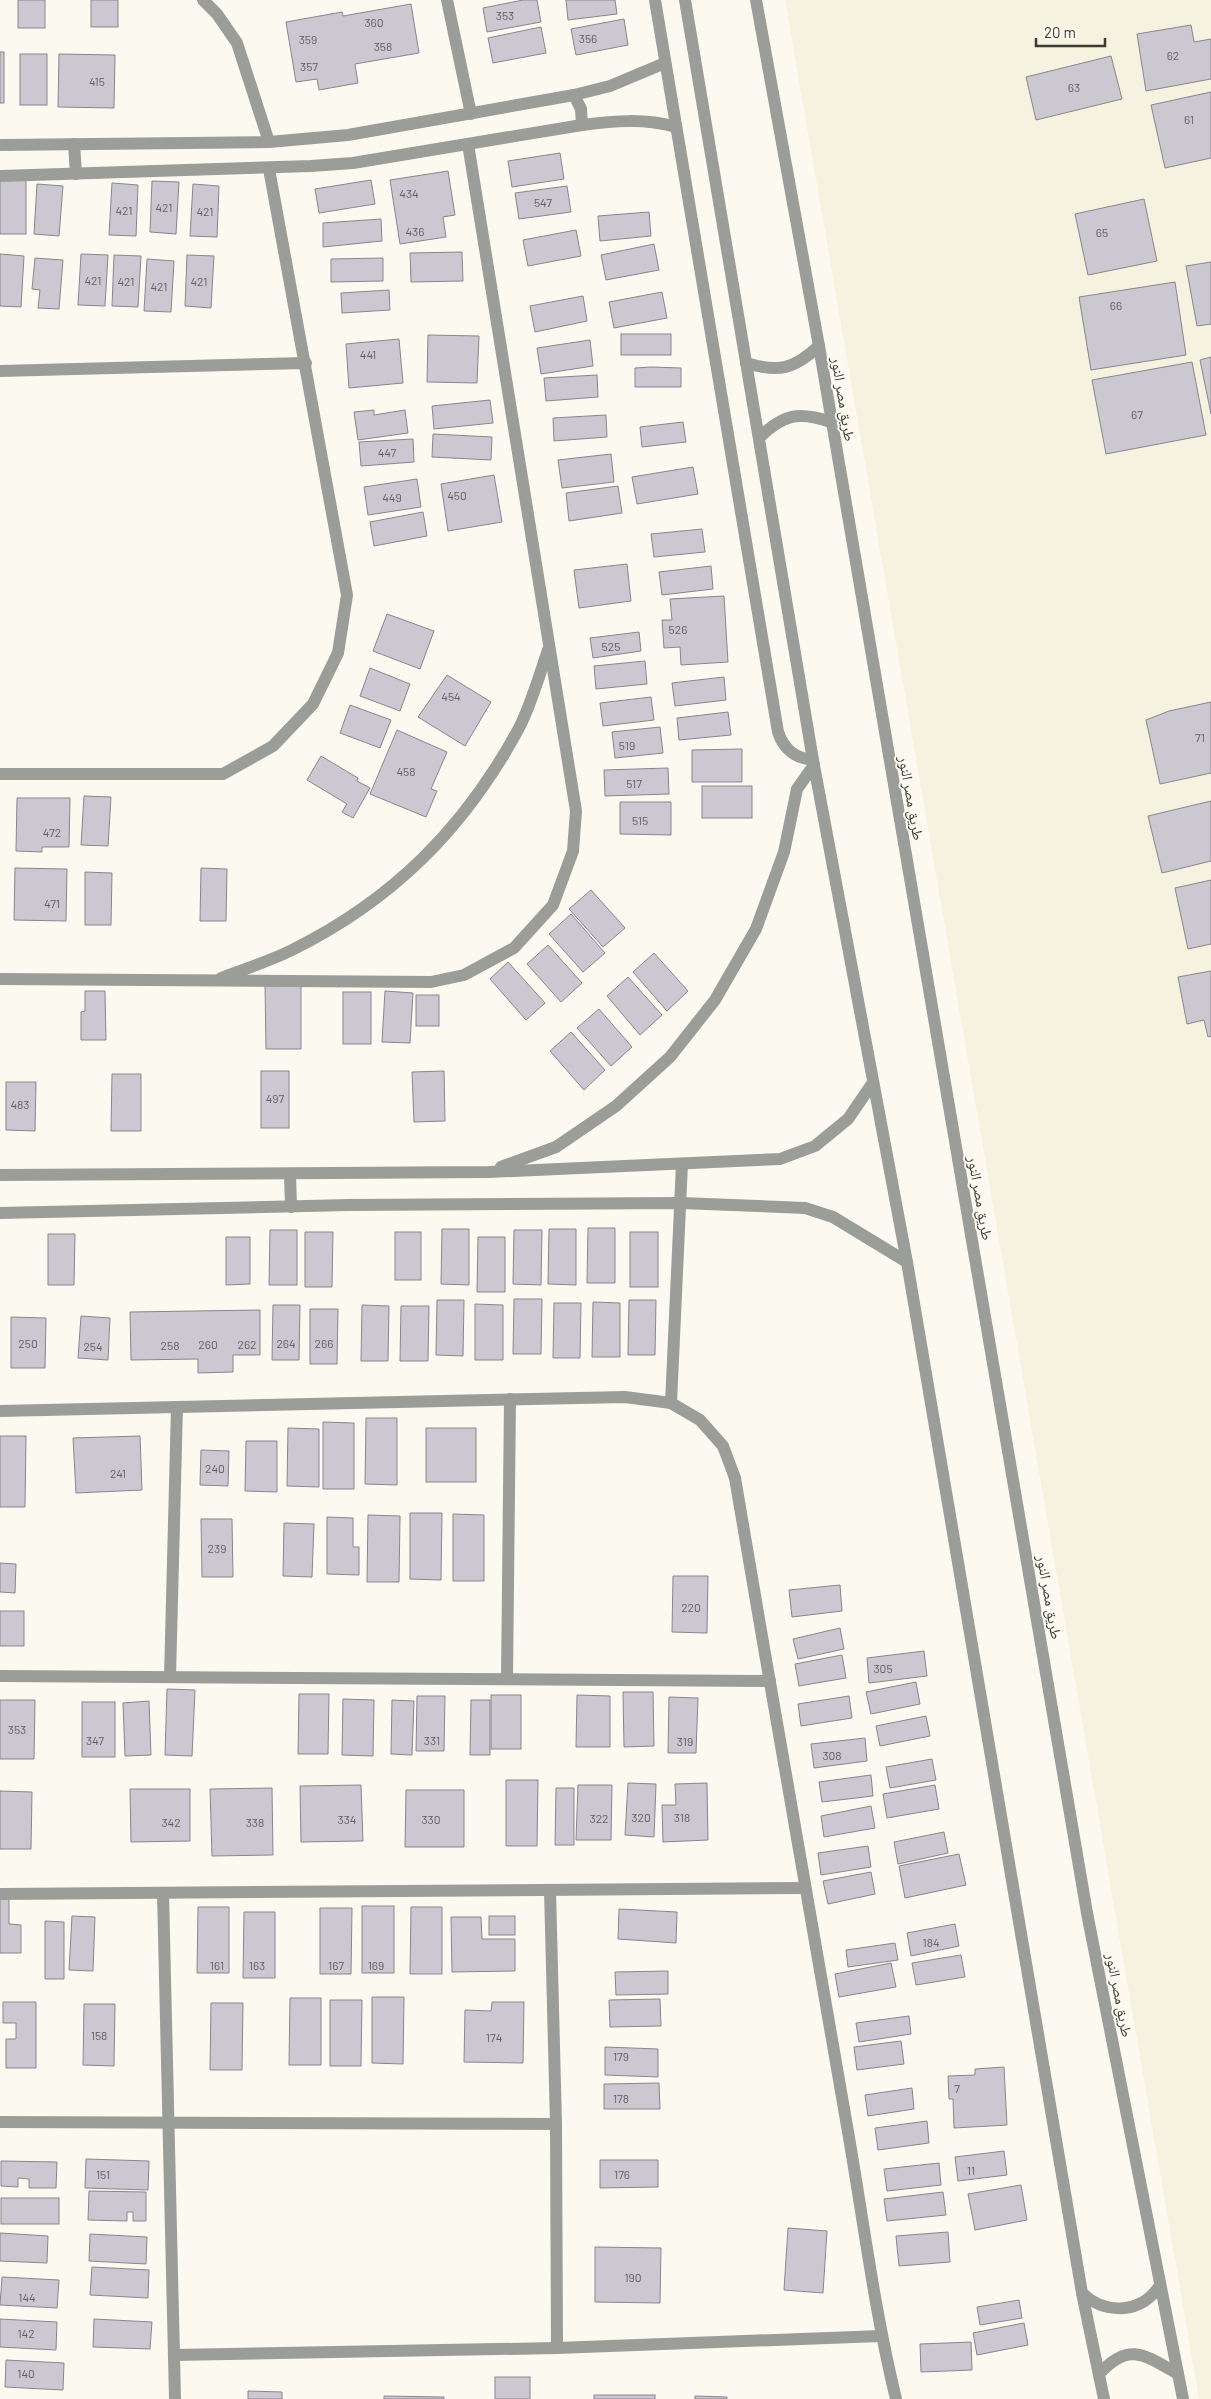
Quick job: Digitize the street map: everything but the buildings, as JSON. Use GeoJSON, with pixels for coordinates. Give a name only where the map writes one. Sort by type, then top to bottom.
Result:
{"type":"FeatureCollection","features":[{"type":"Feature","properties":{"kind":"street"},"geometry":{"type":"LineString","coordinates":[[203,0],[218,14],[237,43],[269,142]]}},
{"type":"Feature","properties":{"kind":"street"},"geometry":{"type":"LineString","coordinates":[[447,0],[470,114]]}},
{"type":"Feature","properties":{"kind":"street"},"geometry":{"type":"LineString","coordinates":[[655,0],[778,732],[781,741],[794,755],[814,763]]}},
{"type":"Feature","properties":{"kind":"street"},"geometry":{"type":"LineString","coordinates":[[684,0],[814,763],[872,1084],[907,1262],[1082,2293],[1104,2399]]}},
{"type":"Feature","properties":{"kind":"street","name":"طريق مصر النور"},"geometry":{"type":"LineString","coordinates":[[756,0],[819,346],[1086,1903],[1183,2399]]}},
{"type":"Feature","properties":{"kind":"street"},"geometry":{"type":"LineString","coordinates":[[0,145],[269,142],[348,136],[574,95],[610,86],[665,62]]}},
{"type":"Feature","properties":{"kind":"street"},"geometry":{"type":"LineString","coordinates":[[574,95],[581,109],[582,125]]}},
{"type":"Feature","properties":{"kind":"street"},"geometry":{"type":"LineString","coordinates":[[0,176],[269,168],[353,163],[582,125],[620,121],[664,123],[676,127]]}},
{"type":"Feature","properties":{"kind":"street"},"geometry":{"type":"LineString","coordinates":[[74,144],[76,174]]}},
{"type":"Feature","properties":{"kind":"street"},"geometry":{"type":"LineString","coordinates":[[0,979],[431,982],[464,975],[514,948],[553,905],[573,850],[576,811],[548,650],[468,144]]}},
{"type":"Feature","properties":{"kind":"street"},"geometry":{"type":"LineString","coordinates":[[0,774],[223,774],[273,746],[313,704],[338,653],[347,595],[269,168]]}},
{"type":"Feature","properties":{"kind":"street"},"geometry":{"type":"LineString","coordinates":[[746,364],[766,369],[786,368],[804,360],[819,346]]}},
{"type":"Feature","properties":{"kind":"street"},"geometry":{"type":"LineString","coordinates":[[0,371],[306,363]]}},
{"type":"Feature","properties":{"kind":"street"},"geometry":{"type":"LineString","coordinates":[[759,438],[773,424],[792,416],[812,415],[831,422]]}},
{"type":"Feature","properties":{"kind":"street"},"geometry":{"type":"LineString","coordinates":[[214,980],[291,951],[362,911],[424,859],[478,797],[520,727],[548,650]]}},
{"type":"Feature","properties":{"kind":"street"},"geometry":{"type":"LineString","coordinates":[[489,1172],[556,1147],[616,1106],[670,1057],[693,1029],[716,1000],[756,929],[784,852],[797,789],[814,763]]}},
{"type":"Feature","properties":{"kind":"street"},"geometry":{"type":"LineString","coordinates":[[0,1175],[489,1172],[780,1159],[815,1146],[848,1119],[872,1084]]}},
{"type":"Feature","properties":{"kind":"street"},"geometry":{"type":"LineString","coordinates":[[671,1403],[682,1164]]}},
{"type":"Feature","properties":{"kind":"street"},"geometry":{"type":"LineString","coordinates":[[290,1174],[291,1207]]}},
{"type":"Feature","properties":{"kind":"street"},"geometry":{"type":"LineString","coordinates":[[0,1213],[291,1207],[681,1203],[805,1208],[833,1217],[907,1262]]}},
{"type":"Feature","properties":{"kind":"street"},"geometry":{"type":"LineString","coordinates":[[0,1411],[625,1397],[671,1403],[700,1420],[723,1446],[736,1478],[804,1888],[865,2225],[881,2336],[896,2399]]}},
{"type":"Feature","properties":{"kind":"street"},"geometry":{"type":"LineString","coordinates":[[507,1678],[510,1399]]}},
{"type":"Feature","properties":{"kind":"street"},"geometry":{"type":"LineString","coordinates":[[170,1677],[178,1407]]}},
{"type":"Feature","properties":{"kind":"street"},"geometry":{"type":"LineString","coordinates":[[0,1676],[770,1681]]}},
{"type":"Feature","properties":{"kind":"street"},"geometry":{"type":"LineString","coordinates":[[0,1894],[804,1888]]}},
{"type":"Feature","properties":{"kind":"street"},"geometry":{"type":"LineString","coordinates":[[550,1890],[556,2124],[557,2348]]}},
{"type":"Feature","properties":{"kind":"street"},"geometry":{"type":"LineString","coordinates":[[163,1893],[175,2399]]}},
{"type":"Feature","properties":{"kind":"street"},"geometry":{"type":"LineString","coordinates":[[0,2122],[556,2124]]}},
{"type":"Feature","properties":{"kind":"street"},"geometry":{"type":"LineString","coordinates":[[1082,2293],[1092,2303],[1115,2309],[1142,2303],[1153,2297],[1160,2285]]}},
{"type":"Feature","properties":{"kind":"street"},"geometry":{"type":"LineString","coordinates":[[174,2355],[557,2348],[881,2336]]}},
{"type":"Feature","properties":{"kind":"street"},"geometry":{"type":"LineString","coordinates":[[1098,2374],[1118,2357],[1144,2354],[1178,2374]]}},
{"type":"Feature","properties":{"kind":"shaded area"},"geometry":{"type":"Polygon","coordinates":[[[785,0],[1211,0],[1211,2399],[1199,2399],[785,0]]]}}]}
